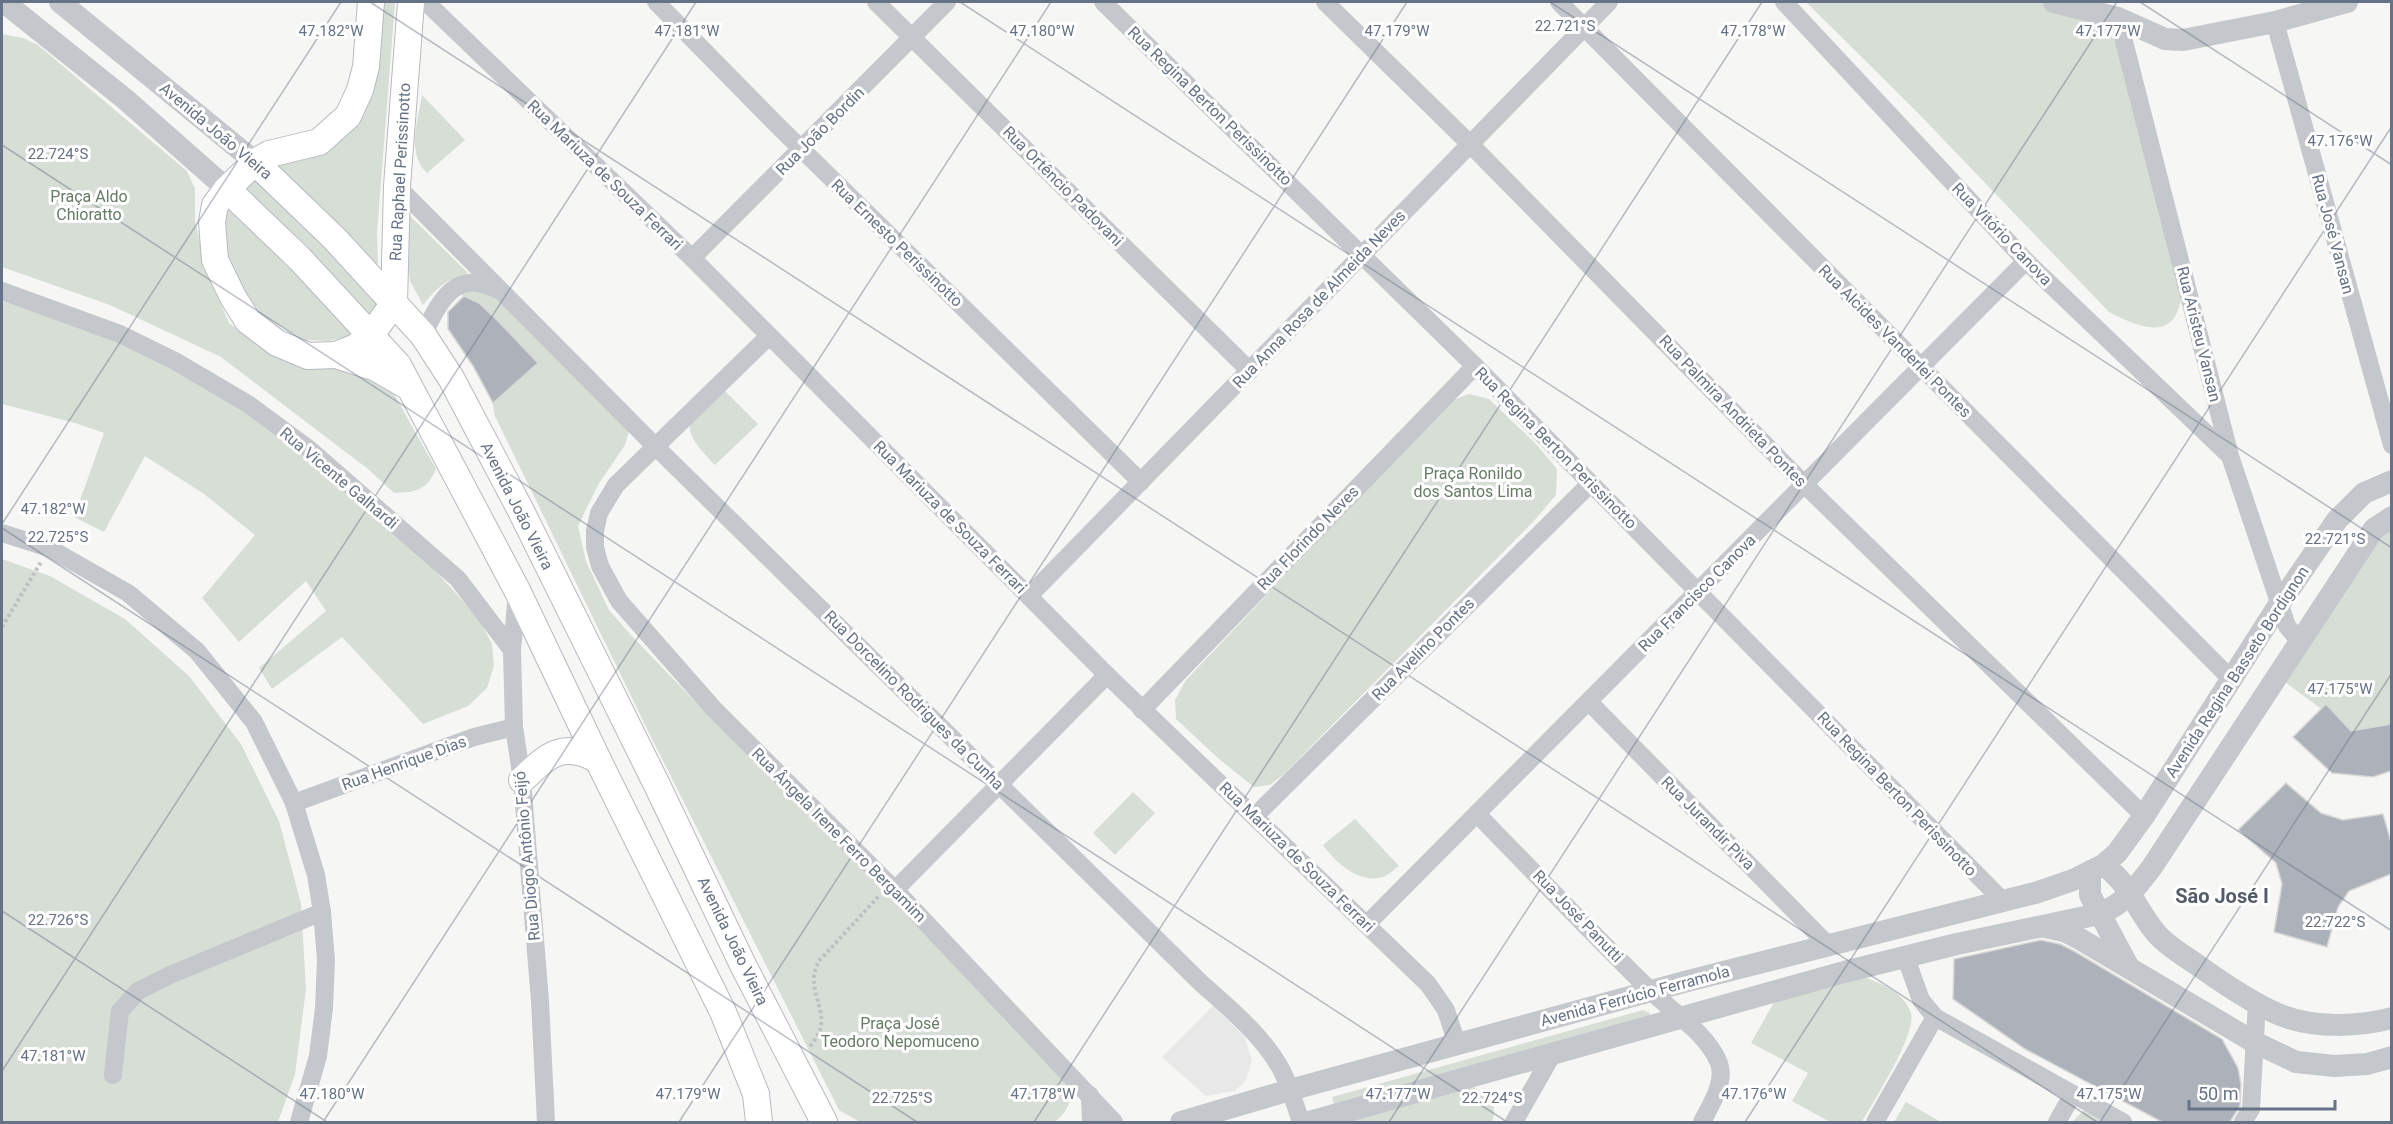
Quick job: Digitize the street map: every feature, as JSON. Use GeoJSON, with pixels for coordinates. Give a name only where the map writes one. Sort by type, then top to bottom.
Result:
{"type":"FeatureCollection","features":[{"type":"Feature","properties":{"kind":"main road"},"geometry":{"type":"LineString","coordinates":[[371,2],[366,67],[360,90],[348,116],[319,142],[269,154],[255,162],[227,189],[215,205],[212,222],[215,260],[233,297],[248,321],[277,343],[308,356],[336,355],[356,347],[371,335],[394,303]]}},
{"type":"Feature","properties":{"kind":"main road","name":"Rua Raphael Perissinotto"},"geometry":{"type":"LineString","coordinates":[[394,303],[397,186],[411,2]]}},
{"type":"Feature","properties":{"kind":"main road","name":"Avenida João Vieira"},"geometry":{"type":"LineString","coordinates":[[255,162],[335,239],[394,303],[423,335],[451,378],[520,509],[637,744],[743,965],[824,1122]]}},
{"type":"Feature","properties":{"kind":"main road"},"geometry":{"type":"LineString","coordinates":[[227,189],[300,259],[398,365],[517,590],[723,1012],[756,1094],[759,1122]]}},
{"type":"Feature","properties":{"kind":"main road"},"geometry":{"type":"LineString","coordinates":[[336,355],[376,368],[411,388]]}},
{"type":"Feature","properties":{"kind":"main road"},"geometry":{"type":"LineString","coordinates":[[522,780],[552,754],[573,751],[598,760]]}},
{"type":"Feature","properties":{"kind":"street"},"geometry":{"type":"LineString","coordinates":[[3,2],[125,99],[227,189]]}},
{"type":"Feature","properties":{"kind":"street","name":"Avenida João Vieira"},"geometry":{"type":"LineString","coordinates":[[60,2],[255,162]]}},
{"type":"Feature","properties":{"kind":"street","name":"Rua Mariuza de Souza Ferrari"},"geometry":{"type":"LineString","coordinates":[[426,2],[692,258],[768,337],[1142,710],[1428,984],[1446,1010],[1456,1044]]}},
{"type":"Feature","properties":{"kind":"street","name":"Rua Ernesto Perissinotto"},"geometry":{"type":"LineString","coordinates":[[656,2],[802,149],[1142,482]]}},
{"type":"Feature","properties":{"kind":"street","name":"Rua Ortêncio Padovani"},"geometry":{"type":"LineString","coordinates":[[876,2],[1250,371]]}},
{"type":"Feature","properties":{"kind":"street","name":"Rua João Bordin"},"geometry":{"type":"LineString","coordinates":[[692,258],[947,2]]}},
{"type":"Feature","properties":{"kind":"street","name":"Rua Regina Berton Perissinotto"},"geometry":{"type":"LineString","coordinates":[[1103,2],[1474,366],[2002,900]]}},
{"type":"Feature","properties":{"kind":"street","name":"Rua Palmira Andrieta Pontes"},"geometry":{"type":"LineString","coordinates":[[1325,2],[1470,144],[1805,485],[2144,816]]}},
{"type":"Feature","properties":{"kind":"street","name":"Rua Alcides Vanderlei Pontes"},"geometry":{"type":"LineString","coordinates":[[1559,2],[2232,680]]}},
{"type":"Feature","properties":{"kind":"street","name":"Rua Anna Rosa de Almeida Neves"},"geometry":{"type":"LineString","coordinates":[[1029,596],[1609,2]]}},
{"type":"Feature","properties":{"kind":"street","name":"Rua Vitório Canova"},"geometry":{"type":"LineString","coordinates":[[1784,2],[2026,261],[2230,456]]}},
{"type":"Feature","properties":{"kind":"street"},"geometry":{"type":"LineString","coordinates":[[2054,2],[2118,18],[2165,39],[2183,40],[2275,22],[2347,2]]}},
{"type":"Feature","properties":{"kind":"street","name":"Rua Aristeu Vansan"},"geometry":{"type":"LineString","coordinates":[[2118,18],[2230,456],[2287,626],[2300,642]]}},
{"type":"Feature","properties":{"kind":"street","name":"Rua José Vansan"},"geometry":{"type":"LineString","coordinates":[[2275,22],[2391,445]]}},
{"type":"Feature","properties":{"kind":"street","name":"Rua Dorcelino Rodrigues da Cunha"},"geometry":{"type":"LineString","coordinates":[[397,186],[655,446],[1246,1024],[1262,1041],[1281,1070],[1301,1122]]}},
{"type":"Feature","properties":{"kind":"street","name":"Rua Francisco Canova"},"geometry":{"type":"LineString","coordinates":[[1367,924],[2026,261]]}},
{"type":"Feature","properties":{"kind":"street","name":"Rua Dorcelino Rodrigues da Cunha"},"geometry":{"type":"LineString","coordinates":[[423,335],[439,303],[450,290],[466,283],[475,283],[494,288],[502,293]]}},
{"type":"Feature","properties":{"kind":"street","name":"Rua Vicente Galhardi"},"geometry":{"type":"LineString","coordinates":[[2,291],[120,334],[175,361],[248,404],[309,449],[458,579],[512,650]]}},
{"type":"Feature","properties":{"kind":"street","name":"Rua Ângela Irene Ferro Bergamim"},"geometry":{"type":"LineString","coordinates":[[768,337],[616,485],[599,513],[595,531],[595,547],[600,566],[619,601],[713,708],[892,887],[1114,1122]]}},
{"type":"Feature","properties":{"kind":"street","name":"Rua Florindo Neves"},"geometry":{"type":"LineString","coordinates":[[1142,710],[1474,366]]}},
{"type":"Feature","properties":{"kind":"street","name":"Avenida Regina Basseto Bordignon"},"geometry":{"type":"LineString","coordinates":[[2096,869],[2116,853],[2144,816],[2313,554],[2352,503],[2364,493],[2391,481]]}},
{"type":"Feature","properties":{"kind":"street","name":"Rua Avelino Pontes"},"geometry":{"type":"LineString","coordinates":[[1255,816],[1591,483]]}},
{"type":"Feature","properties":{"kind":"street"},"geometry":{"type":"LineString","coordinates":[[2099,914],[2112,908],[2131,894],[2176,832],[2374,529],[2391,517]]}},
{"type":"Feature","properties":{"kind":"street"},"geometry":{"type":"LineString","coordinates":[[2,533],[49,548],[128,592],[197,651],[254,722],[294,803],[309,848],[322,912],[326,960],[324,1008],[318,1056],[299,1122]]}},
{"type":"Feature","properties":{"kind":"street","name":"Rua Diogo Antônio Feijó"},"geometry":{"type":"LineString","coordinates":[[517,590],[512,650],[514,727],[522,780],[540,1001],[546,1122]]}},
{"type":"Feature","properties":{"kind":"street"},"geometry":{"type":"LineString","coordinates":[[892,887],[1107,675]]}},
{"type":"Feature","properties":{"kind":"street","name":"Rua Jurandir Piva"},"geometry":{"type":"LineString","coordinates":[[1589,702],[1827,944]]}},
{"type":"Feature","properties":{"kind":"street","name":"Rua Henrique Dias"},"geometry":{"type":"LineString","coordinates":[[294,803],[474,737],[514,727]]}},
{"type":"Feature","properties":{"kind":"street","name":"Rua José Panutti"},"geometry":{"type":"LineString","coordinates":[[1477,814],[1712,1050],[1720,1065],[1720,1080],[1702,1122]]}},
{"type":"Feature","properties":{"kind":"street"},"geometry":{"type":"LineString","coordinates":[[2128,966],[2090,895],[2096,869],[2111,870],[2131,894],[2156,934],[2204,970],[2283,1016],[2315,1023],[2379,1021],[2391,1018]]}},
{"type":"Feature","properties":{"kind":"street","name":"Avenida Ferrúcio Ferramola"},"geometry":{"type":"LineString","coordinates":[[1182,1122],[1290,1089],[1651,991],[1827,944],[2035,893],[2073,880],[2096,869]]}},
{"type":"Feature","properties":{"kind":"street"},"geometry":{"type":"LineString","coordinates":[[113,1075],[120,1011],[138,991],[170,975],[322,912]]}},
{"type":"Feature","properties":{"kind":"street","name":"Avenida Ferrúcio Ferramola"},"geometry":{"type":"LineString","coordinates":[[1309,1122],[1833,975],[2038,926],[2099,914]]}},
{"type":"Feature","properties":{"kind":"street"},"geometry":{"type":"LineString","coordinates":[[2038,926],[2064,931],[2128,966],[2254,1042],[2296,1062],[2334,1066],[2367,1064],[2391,1058]]}},
{"type":"Feature","properties":{"kind":"street"},"geometry":{"type":"LineString","coordinates":[[1906,958],[1921,999],[1935,1017],[2123,1122]]}},
{"type":"Feature","properties":{"kind":"street"},"geometry":{"type":"LineString","coordinates":[[2250,1118],[2257,1002]]}},
{"type":"Feature","properties":{"kind":"street"},"geometry":{"type":"LineString","coordinates":[[1875,1122],[1935,1017]]}},
{"type":"Feature","properties":{"kind":"street"},"geometry":{"type":"LineString","coordinates":[[1514,1122],[1552,1055]]}},
{"type":"Feature","properties":{"kind":"street"},"geometry":{"type":"LineString","coordinates":[[2057,1122],[2073,1094]]}},
{"type":"Feature","properties":{"kind":"street"},"geometry":{"type":"LineString","coordinates":[[1090,1095],[1091,1122]]}},
{"type":"Feature","properties":{"kind":"path"},"geometry":{"type":"LineString","coordinates":[[2,627],[49,548]]}},
{"type":"Feature","properties":{"kind":"path"},"geometry":{"type":"LineString","coordinates":[[794,1063],[816,1040],[822,1017],[814,974],[819,961],[892,887]]}},
{"type":"Feature","properties":{"kind":"shaded area"},"geometry":{"type":"Polygon","coordinates":[[[1213,1006],[1244,1036],[1252,1060],[1246,1080],[1235,1091],[1206,1096],[1162,1057],[1213,1006]]]}},
{"type":"Feature","properties":{"kind":"green space"},"geometry":{"type":"Polygon","coordinates":[[[380,2],[395,2],[377,233],[378,264],[371,265],[274,169],[275,162],[344,135],[380,2]]]}},
{"type":"Feature","properties":{"kind":"green space"},"geometry":{"type":"Polygon","coordinates":[[[1806,2],[2051,2],[2108,16],[2182,296],[2174,318],[2167,324],[2151,327],[2133,323],[2109,312],[1917,112],[1806,2]]]}},
{"type":"Feature","properties":{"kind":"green space","name":"Praça Aldo Chioratto"},"geometry":{"type":"Polygon","coordinates":[[[2,34],[23,38],[38,45],[187,171],[195,189],[195,220],[205,267],[229,323],[271,354],[312,368],[336,368],[380,383],[394,394],[436,469],[429,482],[414,491],[394,493],[368,469],[221,357],[110,305],[2,267],[2,34]]]}},
{"type":"Feature","properties":{"kind":"green space"},"geometry":{"type":"Polygon","coordinates":[[[422,95],[465,140],[427,173],[417,156],[415,146],[422,95]]]}},
{"type":"Feature","properties":{"kind":"green space"},"geometry":{"type":"Polygon","coordinates":[[[252,178],[301,220],[381,305],[368,325],[242,193],[252,178]]]}},
{"type":"Feature","properties":{"kind":"green space"},"geometry":{"type":"Polygon","coordinates":[[[233,204],[353,335],[329,341],[305,340],[263,316],[237,283],[221,244],[223,216],[233,204]]]}},
{"type":"Feature","properties":{"kind":"green space"},"geometry":{"type":"Polygon","coordinates":[[[406,212],[468,273],[442,285],[423,305],[410,281],[403,232],[406,212]]]}},
{"type":"Feature","properties":{"kind":"green space","name":"Praça José Teodoro Nepomuceno"},"geometry":{"type":"Polygon","coordinates":[[[480,281],[631,424],[625,445],[598,485],[578,526],[586,561],[609,610],[706,713],[798,802],[1066,1078],[1069,1103],[1055,1122],[860,1122],[839,1110],[649,733],[494,414],[493,403],[538,363],[479,303],[460,294],[480,281]]]}},
{"type":"Feature","properties":{"kind":"green space"},"geometry":{"type":"Polygon","coordinates":[[[2,301],[42,310],[135,345],[237,403],[320,468],[433,568],[479,619],[492,644],[494,666],[487,688],[468,706],[423,724],[342,637],[272,689],[259,668],[326,611],[306,581],[239,642],[202,598],[255,535],[204,494],[145,456],[104,532],[74,517],[104,433],[2,404],[2,301]]]}},
{"type":"Feature","properties":{"kind":"green space"},"geometry":{"type":"Polygon","coordinates":[[[719,385],[758,424],[715,465],[695,441],[690,424],[699,407],[719,385]]]}},
{"type":"Feature","properties":{"kind":"green space","name":"Praça Ronildo dos Santos Lima"},"geometry":{"type":"Polygon","coordinates":[[[1469,394],[1489,399],[1535,443],[1557,469],[1556,495],[1533,522],[1284,774],[1270,785],[1254,787],[1219,759],[1176,719],[1175,700],[1186,680],[1451,401],[1469,394]]]}},
{"type":"Feature","properties":{"kind":"green space"},"geometry":{"type":"Polygon","coordinates":[[[2391,525],[2391,724],[2351,731],[2281,679],[2344,581],[2391,525]]]}},
{"type":"Feature","properties":{"kind":"green space"},"geometry":{"type":"Polygon","coordinates":[[[2,559],[50,576],[125,619],[189,676],[241,744],[279,821],[301,904],[306,989],[295,1074],[278,1122],[2,1122],[2,559]]]}},
{"type":"Feature","properties":{"kind":"green space"},"geometry":{"type":"Polygon","coordinates":[[[1133,792],[1155,813],[1115,855],[1093,833],[1133,792]]]}},
{"type":"Feature","properties":{"kind":"green space"},"geometry":{"type":"Polygon","coordinates":[[[1355,819],[1399,866],[1385,876],[1374,878],[1357,875],[1334,859],[1323,845],[1355,819]]]}},
{"type":"Feature","properties":{"kind":"green space"},"geometry":{"type":"Polygon","coordinates":[[[1852,973],[1878,982],[1894,992],[1907,1005],[1911,1013],[1911,1023],[1901,1051],[1862,1122],[1830,1122],[1792,1101],[1808,1073],[1751,1043],[1778,995],[1852,973]]]}},
{"type":"Feature","properties":{"kind":"green space"},"geometry":{"type":"Polygon","coordinates":[[[1643,1010],[1650,1013],[1650,1019],[1335,1109],[1332,1097],[1643,1010]]]}},
{"type":"Feature","properties":{"kind":"green space"},"geometry":{"type":"Polygon","coordinates":[[[1462,1082],[1482,1092],[1491,1102],[1494,1108],[1492,1122],[1340,1122],[1462,1082]]]}},
{"type":"Feature","properties":{"kind":"green space"},"geometry":{"type":"Polygon","coordinates":[[[1906,1102],[1941,1122],[1894,1122],[1906,1102]]]}},
{"type":"Feature","properties":{"kind":"green space"},"geometry":{"type":"Polygon","coordinates":[[[2083,1111],[2098,1111],[2117,1122],[2072,1122],[2083,1111]]]}},
{"type":"Feature","properties":{"kind":"building"},"geometry":{"type":"Polygon","coordinates":[[[464,296],[479,303],[538,363],[493,403],[473,366],[448,329],[448,312],[464,296]]]}},
{"type":"Feature","properties":{"kind":"building"},"geometry":{"type":"Polygon","coordinates":[[[2326,704],[2351,731],[2391,724],[2391,771],[2373,777],[2332,773],[2293,737],[2326,704]]]}},
{"type":"Feature","properties":{"kind":"building"},"geometry":{"type":"Polygon","coordinates":[[[2286,783],[2321,813],[2343,820],[2383,814],[2391,842],[2391,874],[2349,891],[2338,907],[2327,947],[2274,932],[2282,884],[2276,863],[2238,830],[2286,783]]]}},
{"type":"Feature","properties":{"kind":"building"},"geometry":{"type":"Polygon","coordinates":[[[2041,940],[2060,944],[2074,951],[2222,1039],[2238,1068],[2241,1084],[2240,1106],[2230,1122],[2162,1122],[2025,1049],[1953,999],[1954,959],[2041,940]]]}},
{"type":"Feature","properties":{"kind":"district","name":"São José I"},"geometry":{"type":"Point","coordinates":[2222,896]}}]}
